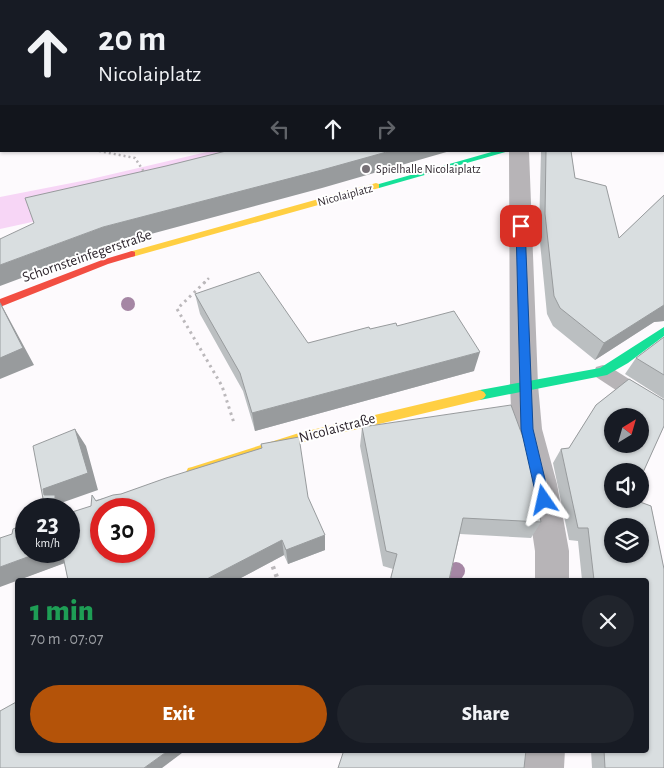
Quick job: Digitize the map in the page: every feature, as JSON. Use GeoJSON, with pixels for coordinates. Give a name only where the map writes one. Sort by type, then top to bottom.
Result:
{"type":"FeatureCollection","features":[{"type":"Feature","properties":{"kind":"street","name":"Nicolaiplatz"},"geometry":{"type":"LineString","coordinates":[[184,239],[501,152]]}},
{"type":"Feature","properties":{"kind":"street"},"geometry":{"type":"LineString","coordinates":[[519,152],[524,385],[527,429],[541,484],[552,551],[552,578]]}},
{"type":"Feature","properties":{"kind":"street","name":"Schornsteinfegerstraße"},"geometry":{"type":"LineString","coordinates":[[0,303],[105,262],[184,239]]}},
{"type":"Feature","properties":{"kind":"street"},"geometry":{"type":"LineString","coordinates":[[603,372],[664,332]]}},
{"type":"Feature","properties":{"kind":"street","name":"Nicolaistraße"},"geometry":{"type":"LineString","coordinates":[[179,476],[244,453],[376,417],[524,385],[603,372]]}},
{"type":"Feature","properties":{"kind":"street"},"geometry":{"type":"LineString","coordinates":[[544,768],[545,753]]}},
{"type":"Feature","properties":{"kind":"lane"},"geometry":{"type":"LineString","coordinates":[[603,372],[664,412]]}},
{"type":"Feature","properties":{"kind":"path"},"geometry":{"type":"LineString","coordinates":[[104,152],[135,158],[148,179]]}},
{"type":"Feature","properties":{"kind":"path"},"geometry":{"type":"LineString","coordinates":[[210,278],[177,309],[222,386],[244,453]]}},
{"type":"Feature","properties":{"kind":"path"},"geometry":{"type":"LineString","coordinates":[[268,552],[277,578]]}},
{"type":"Feature","properties":{"kind":"building"},"geometry":{"type":"Polygon","coordinates":[[[222,152],[386,152],[103,227],[0,265],[0,239],[34,223],[25,198],[222,152]]]}},
{"type":"Feature","properties":{"kind":"building"},"geometry":{"type":"Polygon","coordinates":[[[546,152],[571,152],[575,178],[606,186],[619,238],[664,195],[664,305],[604,343],[560,308],[554,296],[545,214],[546,152]]]}},
{"type":"Feature","properties":{"kind":"building"},"geometry":{"type":"Polygon","coordinates":[[[259,272],[308,343],[369,327],[370,329],[396,323],[397,326],[454,311],[480,352],[252,413],[240,373],[195,294],[259,272]]]}},
{"type":"Feature","properties":{"kind":"building"},"geometry":{"type":"Polygon","coordinates":[[[0,303],[23,348],[0,358],[0,303]]]}},
{"type":"Feature","properties":{"kind":"building"},"geometry":{"type":"Polygon","coordinates":[[[664,337],[664,375],[636,358],[664,337]]]}},
{"type":"Feature","properties":{"kind":"building"},"geometry":{"type":"Polygon","coordinates":[[[629,379],[664,400],[664,426],[647,463],[604,463],[604,508],[649,508],[649,505],[651,506],[664,569],[664,768],[605,768],[604,753],[649,753],[649,578],[594,578],[588,528],[578,528],[561,449],[569,448],[596,405],[629,379]]]}},
{"type":"Feature","properties":{"kind":"building"},"geometry":{"type":"Polygon","coordinates":[[[511,405],[527,448],[541,522],[463,518],[449,578],[391,578],[397,554],[386,551],[362,427],[511,405]]]}},
{"type":"Feature","properties":{"kind":"building"},"geometry":{"type":"Polygon","coordinates":[[[75,429],[88,473],[43,489],[44,495],[55,495],[55,498],[43,498],[33,446],[75,429]]]}},
{"type":"Feature","properties":{"kind":"building"},"geometry":{"type":"Polygon","coordinates":[[[299,437],[308,497],[325,535],[286,550],[282,540],[209,578],[68,578],[64,563],[80,563],[80,510],[90,506],[90,563],[155,563],[155,498],[104,498],[262,448],[261,444],[299,437]]]}},
{"type":"Feature","properties":{"kind":"building"},"geometry":{"type":"Polygon","coordinates":[[[15,528],[15,562],[0,567],[0,538],[12,534],[15,528]]]}},
{"type":"Feature","properties":{"kind":"building"},"geometry":{"type":"Polygon","coordinates":[[[15,703],[15,753],[165,753],[144,768],[0,768],[0,711],[15,703]]]}},
{"type":"Feature","properties":{"kind":"building"},"geometry":{"type":"Polygon","coordinates":[[[343,753],[526,753],[524,768],[338,768],[343,753]]]}},
{"type":"Feature","properties":{"kind":"waterway"},"geometry":{"type":"LineString","coordinates":[[0,213],[87,195],[270,152]]}},
{"type":"Feature","properties":{"kind":"traffic: fast"},"geometry":{"type":"LineString","coordinates":[[376,186],[501,152]]}},
{"type":"Feature","properties":{"kind":"traffic: fast"},"geometry":{"type":"LineString","coordinates":[[480,395],[603,372],[624,360],[664,331]]}},
{"type":"Feature","properties":{"kind":"traffic: slow"},"geometry":{"type":"LineString","coordinates":[[132,254],[376,186]]}},
{"type":"Feature","properties":{"kind":"traffic: slow"},"geometry":{"type":"LineString","coordinates":[[192,472],[299,438],[480,395]]}},
{"type":"Feature","properties":{"kind":"traffic: jam"},"geometry":{"type":"LineString","coordinates":[[0,303],[105,262],[132,254]]}},
{"type":"Feature","properties":{"kind":"place","name":"Spielhalle Nicolaiplatz"},"geometry":{"type":"Point","coordinates":[366,169]}},
{"type":"Feature","properties":{"kind":"route"},"geometry":{"type":"LineString","coordinates":[[521,226],[524,385],[527,429],[544,500]]}}]}
